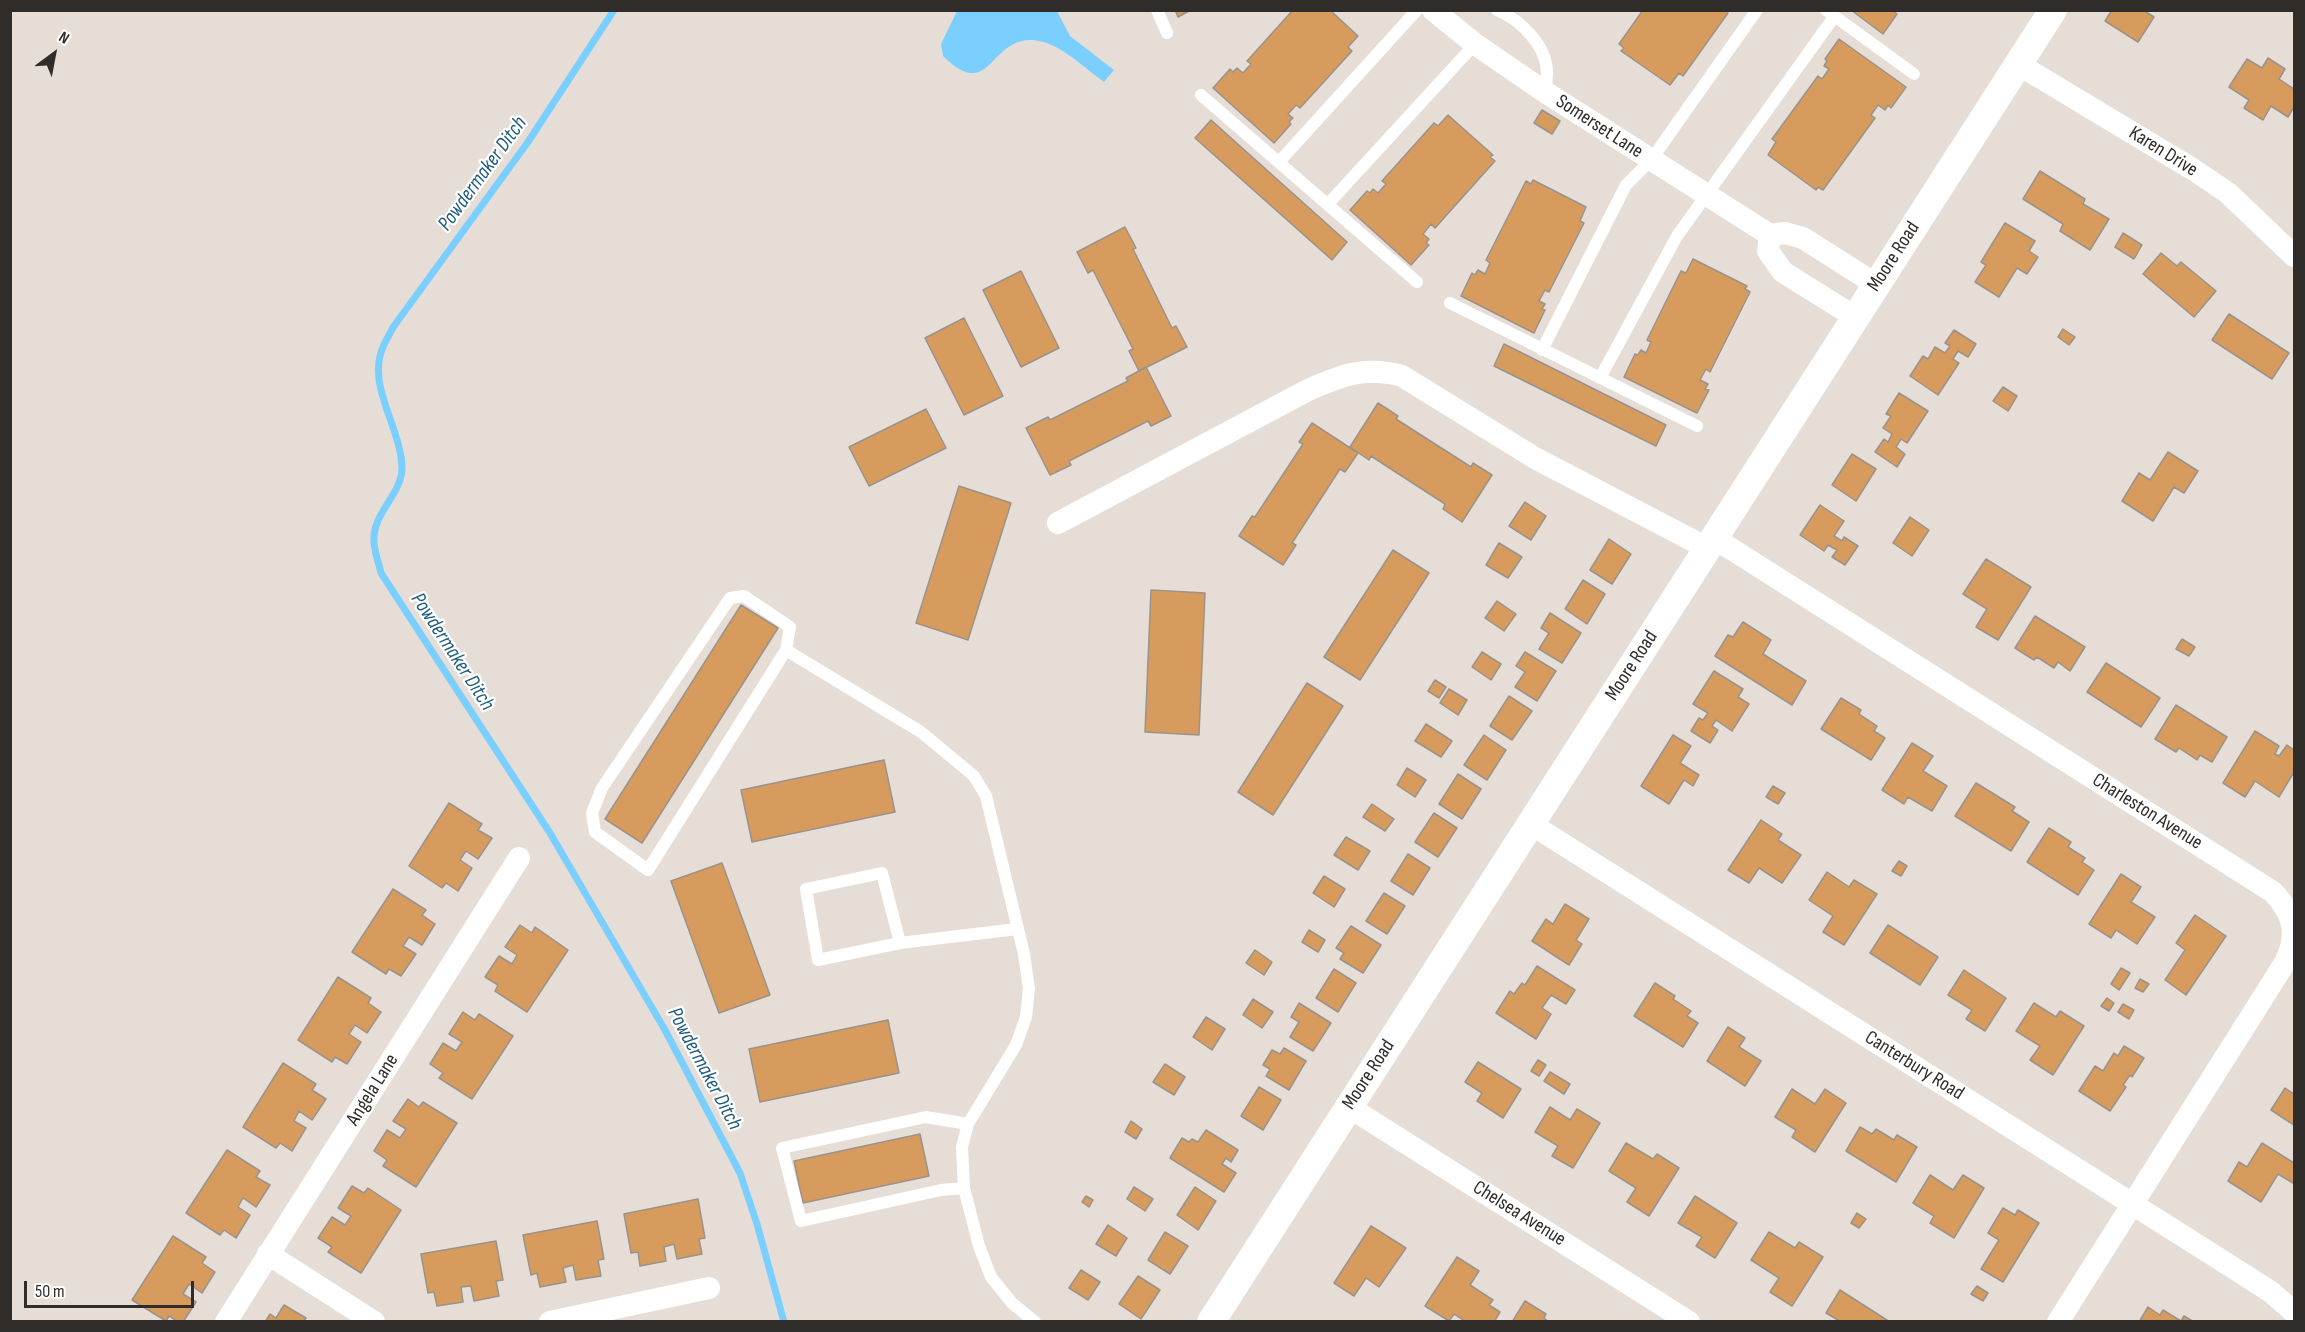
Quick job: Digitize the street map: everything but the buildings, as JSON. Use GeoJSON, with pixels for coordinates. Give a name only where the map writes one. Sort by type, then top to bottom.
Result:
{"type":"FeatureCollection","features":[{"type":"Feature","properties":{"kind":"street","name":"Moore Road"},"geometry":{"type":"LineString","coordinates":[[1211,1322],[1877,285],[2018,64],[2048,12]]}},
{"type":"Feature","properties":{"kind":"street","name":"Somerset Lane"},"geometry":{"type":"LineString","coordinates":[[1443,14],[1475,44],[1706,196],[1770,235],[1785,233],[1803,237],[1877,285]]}},
{"type":"Feature","properties":{"kind":"street","name":"Karen Drive"},"geometry":{"type":"LineString","coordinates":[[2018,64],[2219,188],[2250,213],[2295,256]]}},
{"type":"Feature","properties":{"kind":"street"},"geometry":{"type":"LineString","coordinates":[[1770,235],[1768,251],[1783,272],[1856,317]]}},
{"type":"Feature","properties":{"kind":"street","name":"Charleston Avenue"},"geometry":{"type":"LineString","coordinates":[[1058,523],[1308,390],[1342,375],[1384,371],[1402,376],[1535,458],[1711,543],[2273,892],[2285,905],[2291,917],[2294,935],[2286,960],[2132,1203]]}},
{"type":"Feature","properties":{"kind":"street","name":"Canterbury Road"},"geometry":{"type":"LineString","coordinates":[[1531,824],[2132,1203],[2271,1292],[2295,1312]]}},
{"type":"Feature","properties":{"kind":"street","name":"Angela Lane"},"geometry":{"type":"LineString","coordinates":[[226,1322],[519,858]]}},
{"type":"Feature","properties":{"kind":"street","name":"Chelsea Avenue"},"geometry":{"type":"LineString","coordinates":[[1349,1107],[1689,1322]]}},
{"type":"Feature","properties":{"kind":"street"},"geometry":{"type":"LineString","coordinates":[[2058,1322],[2132,1203]]}},
{"type":"Feature","properties":{"kind":"street"},"geometry":{"type":"LineString","coordinates":[[268,1254],[374,1322]]}},
{"type":"Feature","properties":{"kind":"street"},"geometry":{"type":"LineString","coordinates":[[550,1322],[606,1316],[709,1288]]}},
{"type":"Feature","properties":{"kind":"lane"},"geometry":{"type":"LineString","coordinates":[[1157,10],[1167,33]]}},
{"type":"Feature","properties":{"kind":"lane"},"geometry":{"type":"LineString","coordinates":[[1279,162],[1417,10]]}},
{"type":"Feature","properties":{"kind":"lane"},"geometry":{"type":"LineString","coordinates":[[1497,10],[1509,15],[1527,30],[1542,52],[1547,72],[1545,92]]}},
{"type":"Feature","properties":{"kind":"lane"},"geometry":{"type":"LineString","coordinates":[[1542,350],[1626,185],[1651,160],[1757,10]]}},
{"type":"Feature","properties":{"kind":"lane"},"geometry":{"type":"LineString","coordinates":[[1600,378],[1677,236],[1830,14],[1914,74]]}},
{"type":"Feature","properties":{"kind":"lane"},"geometry":{"type":"LineString","coordinates":[[1328,204],[1475,44]]}},
{"type":"Feature","properties":{"kind":"lane"},"geometry":{"type":"LineString","coordinates":[[1201,95],[1417,282]]}},
{"type":"Feature","properties":{"kind":"lane"},"geometry":{"type":"LineString","coordinates":[[1450,303],[1697,426]]}},
{"type":"Feature","properties":{"kind":"lane"},"geometry":{"type":"LineString","coordinates":[[744,596],[789,627],[786,650],[648,870],[595,832],[592,813],[602,788],[730,597],[744,596]]}},
{"type":"Feature","properties":{"kind":"lane"},"geometry":{"type":"LineString","coordinates":[[786,650],[921,732],[948,752],[974,776],[986,796],[1024,954],[1029,989],[1026,1017],[1016,1045],[968,1124],[962,1147],[964,1188],[979,1246],[991,1277],[1012,1303],[1035,1322]]}},
{"type":"Feature","properties":{"kind":"lane"},"geometry":{"type":"LineString","coordinates":[[900,944],[882,873],[806,889],[819,960],[900,944],[1017,929]]}},
{"type":"Feature","properties":{"kind":"lane"},"geometry":{"type":"LineString","coordinates":[[964,1188],[941,1190],[801,1221],[782,1148],[926,1117],[968,1124]]}},
{"type":"Feature","properties":{"kind":"water"},"geometry":{"type":"Polygon","coordinates":[[[957,11],[1057,11],[1070,36],[1114,70],[1104,82],[1061,50],[1033,40],[1018,42],[1007,48],[981,71],[971,73],[959,69],[943,56],[941,44],[957,11]]]}},
{"type":"Feature","properties":{"kind":"waterway","name":"Powdermaker Ditch"},"geometry":{"type":"LineString","coordinates":[[614,10],[528,142],[394,326],[384,344],[378,369],[380,383],[401,455],[402,469],[397,487],[377,522],[374,545],[381,573],[550,833],[665,1030],[740,1173],[757,1224],[784,1322]]}}]}
